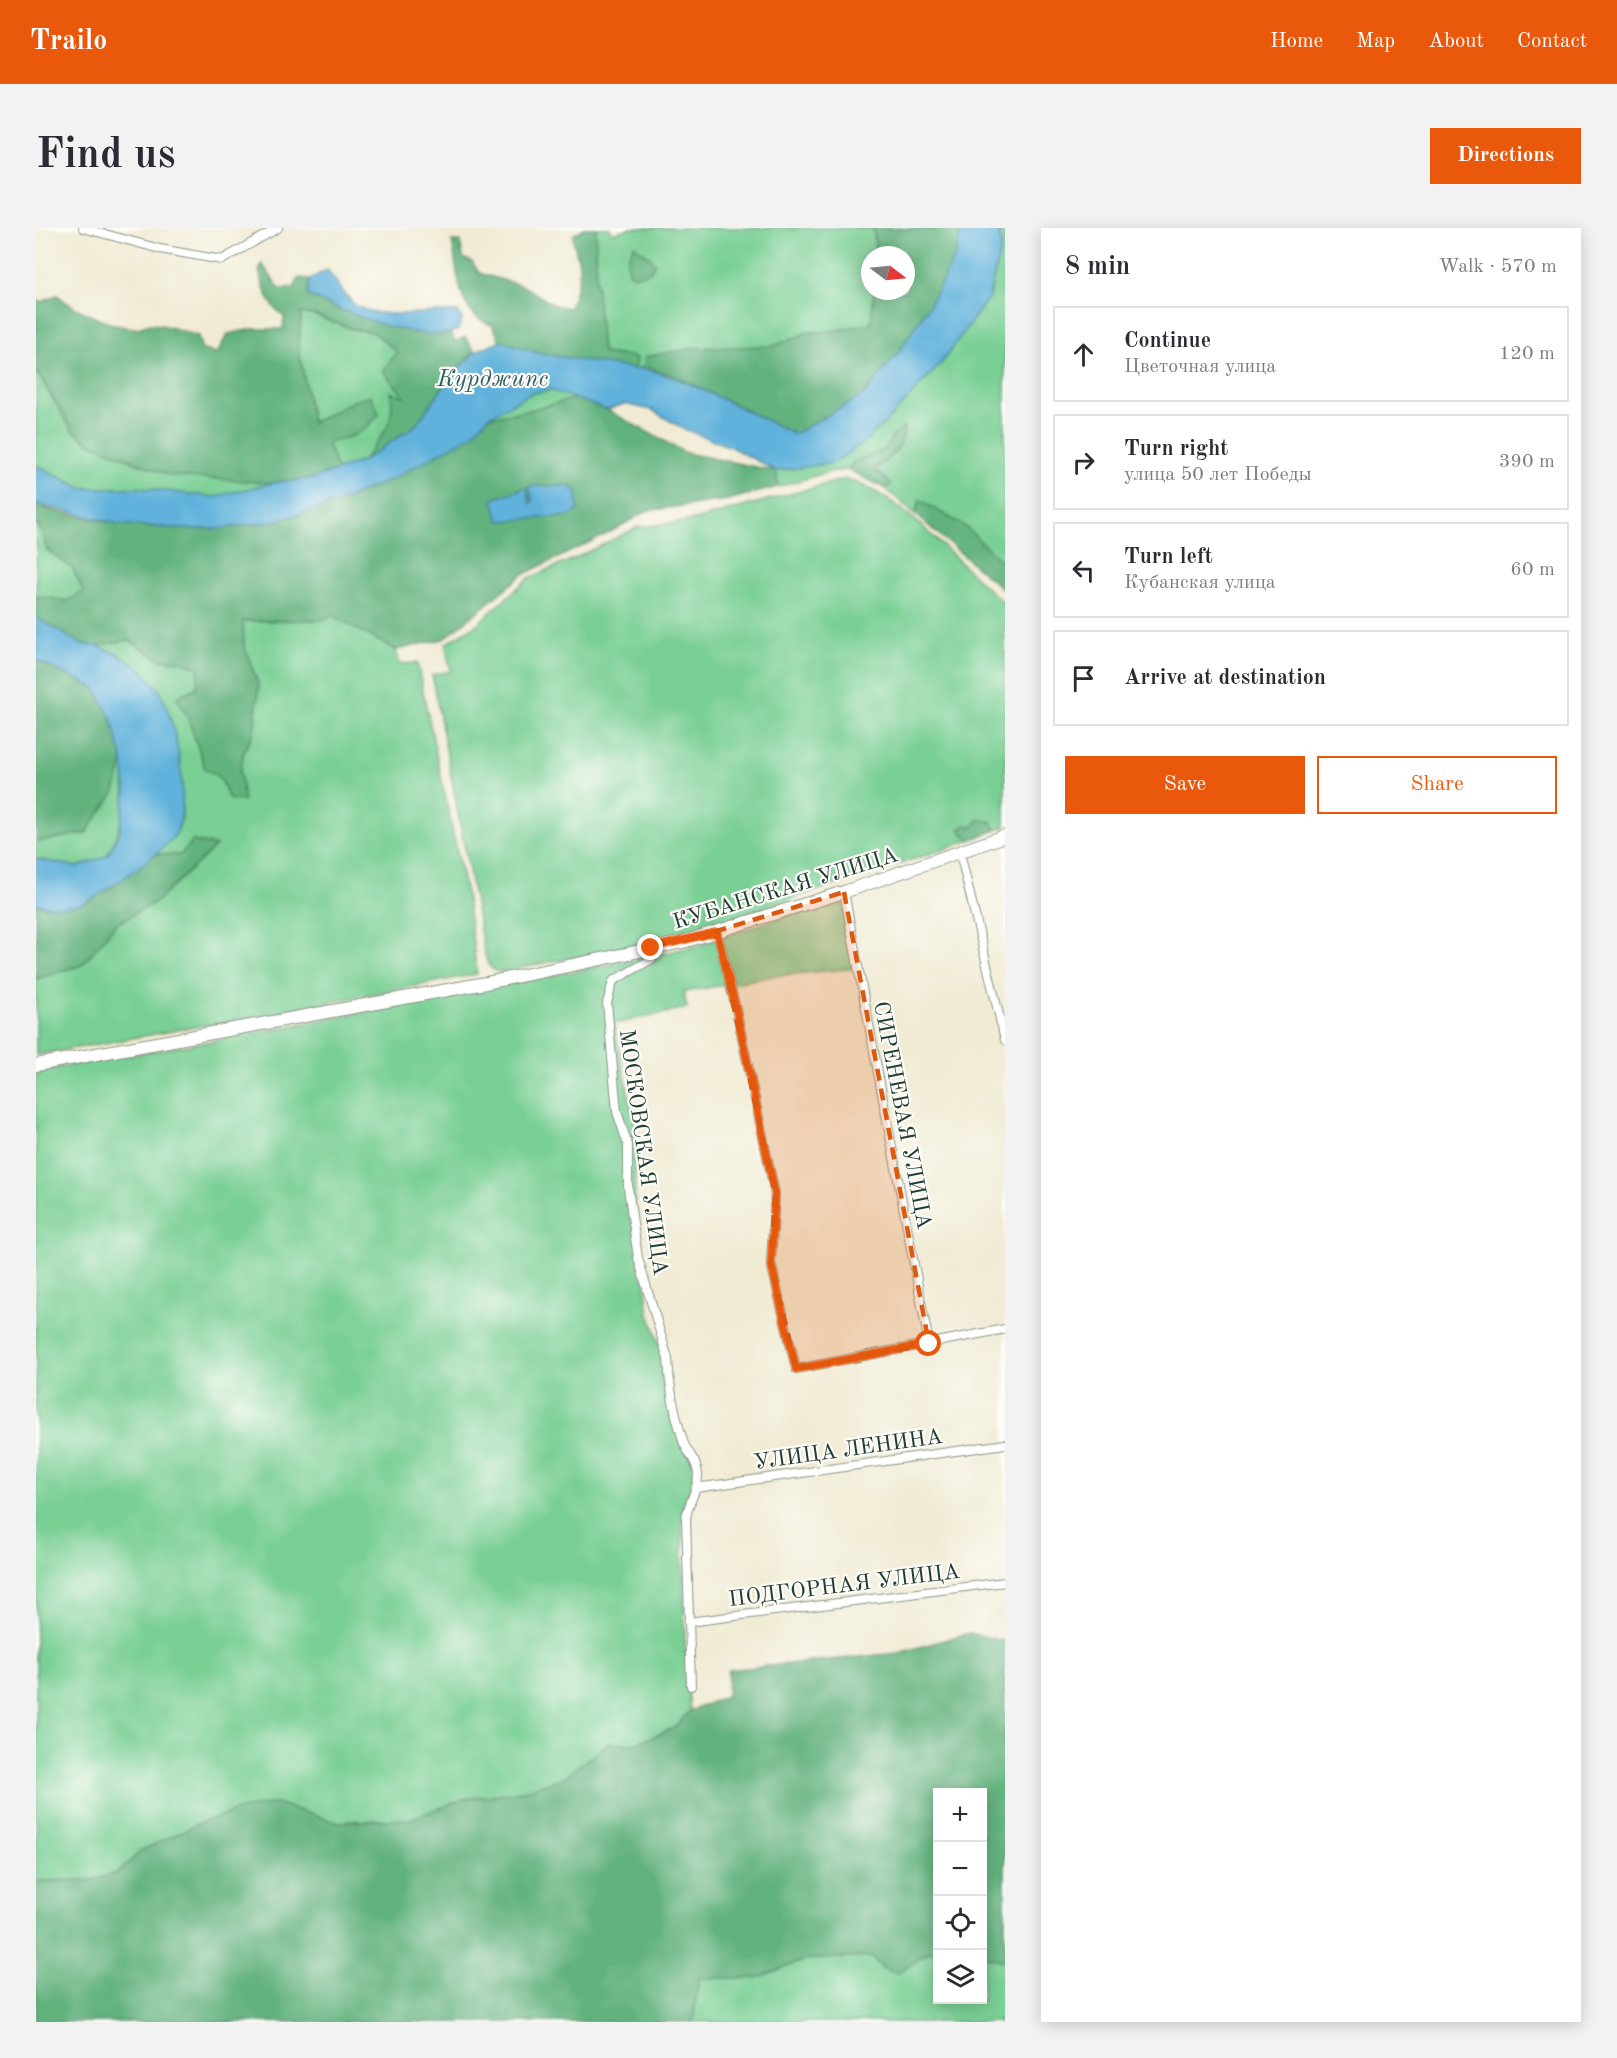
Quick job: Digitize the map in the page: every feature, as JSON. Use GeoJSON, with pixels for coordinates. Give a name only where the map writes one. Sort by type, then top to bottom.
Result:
{"type":"FeatureCollection","features":[{"type":"Feature","properties":{"kind":"main road","name":"КУБАНСКАЯ УЛИЦА"},"geometry":{"type":"LineString","coordinates":[[36,1065],[503,979],[651,948],[717,932],[844,892],[1005,836]]}},
{"type":"Feature","properties":{"kind":"street"},"geometry":{"type":"LineString","coordinates":[[83,228],[160,249],[222,260],[278,228]]}},
{"type":"Feature","properties":{"kind":"street"},"geometry":{"type":"LineString","coordinates":[[960,853],[1002,1008],[1005,1040]]}},
{"type":"Feature","properties":{"kind":"street","name":"СИРЕНЕВАЯ УЛИЦА"},"geometry":{"type":"LineString","coordinates":[[844,892],[929,1344]]}},
{"type":"Feature","properties":{"kind":"street"},"geometry":{"type":"LineString","coordinates":[[717,932],[736,1009],[775,1194],[771,1263],[796,1369],[1005,1329]]}},
{"type":"Feature","properties":{"kind":"street","name":"МОСКОВСКАЯ УЛИЦА"},"geometry":{"type":"LineString","coordinates":[[651,948],[652,959],[613,981],[607,1003],[617,1112],[628,1145],[628,1188],[638,1258],[668,1359],[668,1376],[684,1443],[696,1463],[699,1477],[696,1488]]}},
{"type":"Feature","properties":{"kind":"street","name":"УЛИЦА ЛЕНИНА"},"geometry":{"type":"LineString","coordinates":[[696,1488],[1005,1444]]}},
{"type":"Feature","properties":{"kind":"street"},"geometry":{"type":"LineString","coordinates":[[691,1686],[687,1622],[686,1518],[688,1502],[696,1488]]}},
{"type":"Feature","properties":{"kind":"street","name":"ПОДГОРНАЯ УЛИЦА"},"geometry":{"type":"LineString","coordinates":[[687,1622],[1005,1582]]}},
{"type":"Feature","properties":{"kind":"highlighted area"},"geometry":{"type":"Polygon","coordinates":[[[844,892],[929,1344],[796,1369],[771,1263],[775,1194],[717,931],[844,892]]]}},
{"type":"Feature","properties":{"kind":"green space"},"geometry":{"type":"Polygon","coordinates":[[[584,228],[596,228],[596,281],[602,352],[637,359],[635,369],[538,353],[500,340],[492,325],[480,320],[471,312],[461,291],[452,241],[460,241],[463,258],[472,262],[479,273],[523,286],[554,305],[569,308],[576,290],[579,271],[573,235],[584,228]]]}},
{"type":"Feature","properties":{"kind":"green space"},"geometry":{"type":"Polygon","coordinates":[[[596,228],[610,228],[612,233],[631,228],[873,228],[875,246],[861,246],[861,300],[873,300],[871,323],[839,330],[806,333],[774,346],[645,357],[644,367],[635,369],[637,359],[602,352],[596,281],[596,228]]]}},
{"type":"Feature","properties":{"kind":"green space"},"geometry":{"type":"Polygon","coordinates":[[[873,228],[963,229],[955,256],[927,309],[898,353],[864,395],[794,434],[673,375],[644,367],[645,357],[693,348],[774,346],[806,333],[839,330],[871,323],[873,300],[915,300],[915,246],[875,246],[873,228]]]}},
{"type":"Feature","properties":{"kind":"green space"},"geometry":{"type":"Polygon","coordinates":[[[999,228],[1005,228],[1005,566],[966,527],[920,500],[915,514],[885,488],[891,485],[887,479],[873,469],[879,467],[891,438],[885,450],[853,462],[848,470],[828,472],[778,487],[776,471],[802,466],[859,446],[891,417],[942,362],[989,297],[1001,247],[999,228]]]}},
{"type":"Feature","properties":{"kind":"green space"},"geometry":{"type":"Polygon","coordinates":[[[634,245],[650,257],[655,264],[650,272],[634,276],[629,272],[627,260],[634,245]]]}},
{"type":"Feature","properties":{"kind":"green space"},"geometry":{"type":"Polygon","coordinates":[[[262,264],[280,289],[294,288],[299,278],[310,279],[308,295],[325,303],[360,317],[395,327],[451,333],[455,342],[465,337],[475,352],[450,377],[416,425],[363,461],[386,430],[391,413],[390,392],[404,396],[383,371],[397,352],[373,332],[352,329],[317,316],[301,313],[299,350],[312,423],[351,402],[371,395],[379,414],[368,426],[356,434],[327,442],[337,470],[315,478],[271,483],[171,476],[91,444],[72,430],[36,370],[36,300],[42,302],[57,295],[83,311],[124,327],[136,328],[152,324],[175,328],[198,336],[202,350],[217,353],[228,334],[252,329],[283,329],[284,317],[271,302],[263,285],[259,271],[262,264]]]}},
{"type":"Feature","properties":{"kind":"green space"},"geometry":{"type":"Polygon","coordinates":[[[300,313],[317,316],[352,329],[373,332],[397,352],[383,371],[405,397],[390,393],[393,401],[390,426],[363,461],[337,470],[327,442],[329,415],[312,423],[299,350],[300,313]]]}},
{"type":"Feature","properties":{"kind":"green space"},"geometry":{"type":"Polygon","coordinates":[[[36,370],[55,403],[119,455],[139,465],[271,483],[214,497],[141,488],[81,488],[36,465],[36,370]]]}},
{"type":"Feature","properties":{"kind":"green space"},"geometry":{"type":"Polygon","coordinates":[[[551,390],[577,398],[526,411],[488,417],[531,393],[551,390]]]}},
{"type":"Feature","properties":{"kind":"green space"},"geometry":{"type":"Polygon","coordinates":[[[577,398],[607,410],[686,453],[776,471],[778,487],[727,500],[646,511],[609,533],[522,575],[444,639],[396,650],[333,616],[321,620],[243,621],[244,645],[259,686],[254,731],[244,751],[240,772],[244,801],[229,799],[221,779],[205,768],[188,718],[177,697],[197,687],[199,668],[182,661],[161,660],[129,640],[96,646],[82,644],[36,618],[36,596],[67,601],[83,592],[73,569],[47,550],[40,527],[36,523],[36,504],[50,510],[137,526],[220,527],[260,522],[300,514],[378,485],[455,444],[488,417],[526,411],[577,398]]]}},
{"type":"Feature","properties":{"kind":"green space"},"geometry":{"type":"Polygon","coordinates":[[[904,427],[902,440],[895,452],[873,469],[887,479],[891,485],[885,488],[848,470],[853,462],[885,450],[891,438],[904,427]]]}},
{"type":"Feature","properties":{"kind":"green space"},"geometry":{"type":"Polygon","coordinates":[[[845,479],[867,487],[909,515],[1005,604],[1005,827],[996,830],[992,822],[973,826],[962,833],[970,840],[670,938],[499,972],[492,969],[484,951],[432,675],[451,671],[445,644],[475,626],[529,578],[574,559],[638,527],[691,521],[845,479]]]}},
{"type":"Feature","properties":{"kind":"green space"},"geometry":{"type":"Polygon","coordinates":[[[920,500],[966,527],[1005,566],[1005,591],[915,514],[920,500]]]}},
{"type":"Feature","properties":{"kind":"green space"},"geometry":{"type":"Polygon","coordinates":[[[36,523],[40,527],[47,550],[73,569],[84,592],[67,601],[36,596],[36,523]]]}},
{"type":"Feature","properties":{"kind":"green space"},"geometry":{"type":"Polygon","coordinates":[[[333,616],[396,650],[400,664],[417,663],[467,899],[477,974],[36,1055],[36,979],[82,965],[116,924],[157,901],[216,846],[193,841],[180,855],[155,854],[176,834],[182,818],[180,761],[174,730],[119,654],[96,646],[129,640],[161,660],[182,661],[199,668],[197,687],[177,698],[188,718],[205,768],[221,779],[229,799],[243,801],[240,772],[244,751],[254,731],[259,686],[244,645],[243,621],[321,620],[333,616]]]}},
{"type":"Feature","properties":{"kind":"green space"},"geometry":{"type":"Polygon","coordinates":[[[36,660],[95,688],[112,720],[123,761],[115,792],[86,833],[36,842],[36,660]]]}},
{"type":"Feature","properties":{"kind":"green space"},"geometry":{"type":"Polygon","coordinates":[[[123,761],[125,787],[123,810],[118,832],[107,856],[78,867],[36,859],[36,842],[86,833],[114,792],[123,761]]]}},
{"type":"Feature","properties":{"kind":"green space"},"geometry":{"type":"Polygon","coordinates":[[[979,819],[992,822],[996,830],[970,840],[959,829],[965,825],[973,826],[979,819]]]}},
{"type":"Feature","properties":{"kind":"green space"},"geometry":{"type":"Polygon","coordinates":[[[193,841],[216,846],[157,901],[116,924],[82,965],[36,979],[36,904],[45,907],[81,904],[155,854],[180,855],[193,841]]]}},
{"type":"Feature","properties":{"kind":"green space"},"geometry":{"type":"Polygon","coordinates":[[[842,897],[855,968],[773,976],[684,992],[687,1008],[614,1024],[635,1124],[635,1208],[649,1314],[666,1362],[667,1394],[693,1463],[695,1484],[687,1494],[682,1513],[685,1644],[690,1711],[674,1728],[634,1744],[609,1743],[564,1777],[524,1791],[464,1799],[410,1819],[335,1822],[276,1803],[142,1850],[118,1873],[92,1880],[36,1881],[36,1071],[223,1039],[642,958],[696,946],[842,897]]]}},
{"type":"Feature","properties":{"kind":"green space"},"geometry":{"type":"Polygon","coordinates":[[[969,1633],[1005,1641],[1005,1961],[987,1957],[987,1788],[933,1788],[933,1952],[929,1952],[898,1973],[884,1969],[871,1957],[808,1959],[756,1978],[699,1978],[693,2022],[36,2022],[36,1881],[92,1880],[118,1873],[142,1850],[200,1823],[240,1809],[276,1803],[335,1822],[410,1819],[464,1799],[524,1791],[564,1777],[609,1743],[634,1744],[674,1728],[690,1711],[727,1696],[728,1670],[898,1653],[969,1633]]]}},
{"type":"Feature","properties":{"kind":"green space"},"geometry":{"type":"Polygon","coordinates":[[[929,1952],[933,1952],[933,2004],[987,2004],[987,1957],[1005,1961],[1005,2022],[693,2022],[698,1978],[756,1978],[808,1959],[871,1957],[884,1969],[898,1973],[929,1952]]]}},
{"type":"Feature","properties":{"kind":"water","name":"Курджипс"},"geometry":{"type":"Polygon","coordinates":[[[962,228],[999,228],[1001,247],[989,297],[942,362],[891,417],[859,446],[833,463],[776,471],[731,447],[684,429],[652,410],[624,404],[607,410],[551,390],[531,393],[488,417],[471,436],[396,477],[336,503],[276,521],[219,529],[184,529],[119,524],[36,504],[36,465],[81,488],[141,488],[214,497],[271,483],[315,478],[363,461],[416,425],[450,377],[475,352],[500,340],[538,353],[649,370],[667,375],[713,394],[794,434],[864,395],[898,353],[927,309],[955,256],[962,228]]]}},
{"type":"Feature","properties":{"kind":"water"},"geometry":{"type":"Polygon","coordinates":[[[327,270],[349,299],[363,309],[389,314],[458,312],[462,319],[458,330],[443,334],[424,334],[404,330],[361,317],[308,295],[310,279],[327,270]]]}},
{"type":"Feature","properties":{"kind":"water"},"geometry":{"type":"Polygon","coordinates":[[[529,486],[569,486],[577,492],[578,511],[569,516],[499,521],[493,499],[527,487],[530,504],[533,501],[529,486]]]}},
{"type":"Feature","properties":{"kind":"water"},"geometry":{"type":"Polygon","coordinates":[[[36,618],[82,644],[97,646],[121,656],[135,665],[154,683],[169,712],[182,780],[181,820],[176,833],[170,840],[147,861],[117,883],[90,900],[71,906],[36,904],[36,859],[78,867],[107,856],[120,831],[126,791],[123,761],[112,720],[95,688],[36,660],[36,618]]]}},
{"type":"Feature","properties":{"kind":"route"},"geometry":{"type":"LineString","coordinates":[[651,948],[717,932],[736,1009],[775,1194],[771,1263],[796,1369],[929,1344]]}}]}
